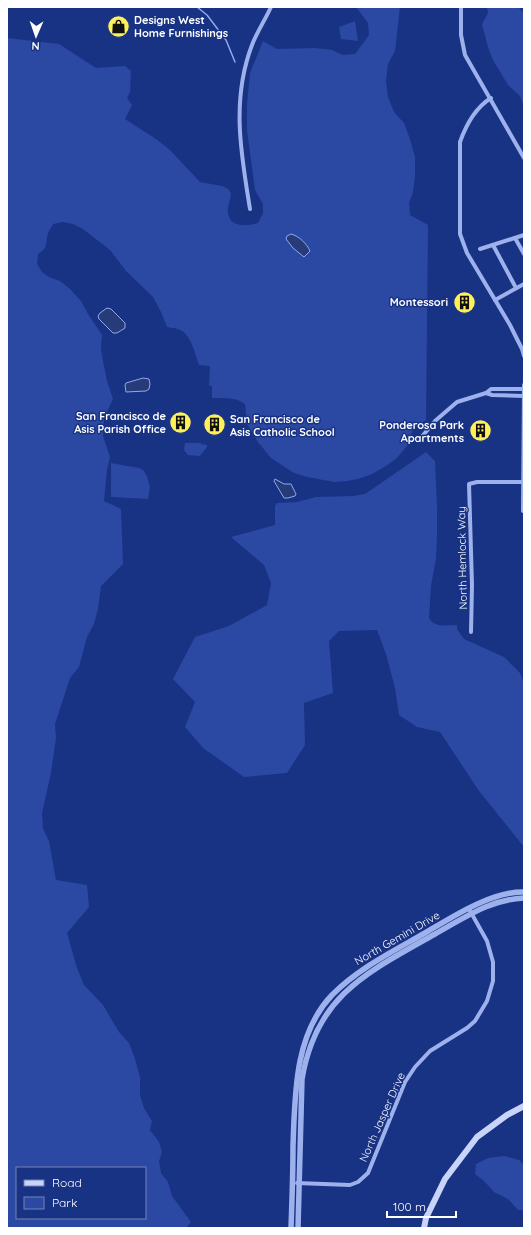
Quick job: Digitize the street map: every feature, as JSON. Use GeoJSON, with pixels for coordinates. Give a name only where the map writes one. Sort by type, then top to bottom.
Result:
{"type":"FeatureCollection","features":[{"type":"Feature","properties":{"kind":"main road"},"geometry":{"type":"LineString","coordinates":[[424,1228],[426,1218],[444,1179],[478,1137],[507,1115],[524,1106]]}},
{"type":"Feature","properties":{"kind":"street"},"geometry":{"type":"LineString","coordinates":[[250,210],[240,142],[239,119],[241,93],[246,65],[252,45],[271,7]]}},
{"type":"Feature","properties":{"kind":"street"},"geometry":{"type":"LineString","coordinates":[[461,7],[461,35],[465,55],[524,158]]}},
{"type":"Feature","properties":{"kind":"street"},"geometry":{"type":"LineString","coordinates":[[490,98],[474,113],[460,142],[460,234],[467,253],[510,325],[524,356]]}},
{"type":"Feature","properties":{"kind":"street"},"geometry":{"type":"LineString","coordinates":[[480,249],[524,235]]}},
{"type":"Feature","properties":{"kind":"street"},"geometry":{"type":"LineString","coordinates":[[515,238],[524,254]]}},
{"type":"Feature","properties":{"kind":"street"},"geometry":{"type":"LineString","coordinates":[[493,245],[516,288]]}},
{"type":"Feature","properties":{"kind":"street"},"geometry":{"type":"LineString","coordinates":[[495,300],[524,284]]}},
{"type":"Feature","properties":{"kind":"street"},"geometry":{"type":"LineString","coordinates":[[523,511],[524,385]]}},
{"type":"Feature","properties":{"kind":"street"},"geometry":{"type":"LineString","coordinates":[[419,440],[435,421],[457,402],[486,393],[491,389],[496,388],[524,389]]}},
{"type":"Feature","properties":{"kind":"street"},"geometry":{"type":"LineString","coordinates":[[486,393],[524,396]]}},
{"type":"Feature","properties":{"kind":"street","name":"North Hemlock Way"},"geometry":{"type":"LineString","coordinates":[[471,632],[472,585],[469,484],[477,482],[524,482]]}},
{"type":"Feature","properties":{"kind":"street","name":"North Gemini Drive"},"geometry":{"type":"LineString","coordinates":[[298,1228],[295,1183],[294,1101],[297,1075],[307,1037],[318,1014],[331,996],[350,978],[369,965],[501,895],[524,892]]}},
{"type":"Feature","properties":{"kind":"street","name":"North Gemini Drive"},"geometry":{"type":"LineString","coordinates":[[470,911],[500,901],[524,898]]}},
{"type":"Feature","properties":{"kind":"street","name":"North Jasper Drive"},"geometry":{"type":"LineString","coordinates":[[295,1183],[350,1185],[358,1182],[368,1173],[405,1082],[415,1067],[430,1052],[467,1028],[482,1010],[491,992],[494,974],[493,962],[487,941],[470,911]]}},
{"type":"Feature","properties":{"kind":"street","name":"North Gemini Drive"},"geometry":{"type":"LineString","coordinates":[[291,1228],[295,1183]]}},
{"type":"Feature","properties":{"kind":"green space"},"geometry":{"type":"Polygon","coordinates":[[[356,7],[400,7],[395,51],[388,64],[386,81],[388,97],[394,112],[404,123],[415,157],[413,192],[409,203],[410,215],[428,225],[426,420],[413,429],[407,446],[396,459],[386,466],[372,474],[358,479],[334,482],[294,473],[271,458],[258,442],[247,424],[245,404],[234,399],[212,398],[212,386],[209,385],[210,366],[199,365],[193,346],[188,337],[180,330],[167,327],[153,297],[126,271],[110,250],[83,229],[73,224],[63,222],[53,224],[48,233],[44,249],[38,254],[37,264],[42,272],[49,277],[60,281],[70,289],[81,301],[102,335],[101,349],[103,361],[107,381],[113,399],[104,418],[103,436],[110,457],[107,470],[104,501],[121,509],[123,564],[101,586],[98,609],[94,624],[87,637],[79,667],[70,678],[55,724],[56,738],[51,773],[42,813],[43,829],[49,841],[56,880],[87,885],[89,907],[67,933],[77,968],[84,985],[103,1005],[119,1032],[129,1043],[140,1077],[140,1095],[144,1108],[152,1121],[150,1130],[159,1142],[162,1152],[159,1161],[161,1173],[168,1182],[172,1196],[191,1222],[186,1228],[7,1228],[7,38],[59,44],[96,68],[125,66],[131,71],[130,92],[127,98],[132,105],[125,119],[170,150],[200,182],[222,186],[228,189],[231,193],[228,211],[229,218],[235,224],[249,225],[258,223],[263,213],[263,204],[255,190],[247,130],[247,104],[250,73],[263,41],[277,49],[315,48],[332,50],[343,55],[355,54],[369,35],[368,23],[356,7]]]}},
{"type":"Feature","properties":{"kind":"green space"},"geometry":{"type":"Polygon","coordinates":[[[487,7],[518,7],[524,13],[524,108],[520,96],[508,85],[493,60],[488,47],[482,24],[488,13],[487,7]]]}},
{"type":"Feature","properties":{"kind":"green space"},"geometry":{"type":"Polygon","coordinates":[[[355,21],[358,41],[341,39],[339,27],[355,21]]]}},
{"type":"Feature","properties":{"kind":"green space"},"geometry":{"type":"Polygon","coordinates":[[[185,443],[201,443],[207,445],[207,447],[200,456],[188,455],[184,450],[185,443]]]}},
{"type":"Feature","properties":{"kind":"green space"},"geometry":{"type":"Polygon","coordinates":[[[426,452],[435,461],[437,507],[436,559],[431,586],[429,618],[437,625],[457,625],[457,629],[464,639],[504,657],[520,673],[524,683],[524,847],[479,791],[440,732],[417,727],[399,715],[395,688],[386,654],[377,630],[339,631],[329,641],[333,693],[304,703],[305,745],[287,773],[244,777],[203,748],[185,727],[195,702],[173,679],[195,637],[229,626],[267,605],[271,583],[264,565],[231,537],[275,525],[275,506],[277,503],[297,502],[316,497],[353,496],[365,494],[426,452]]]}},
{"type":"Feature","properties":{"kind":"green space"},"geometry":{"type":"Polygon","coordinates":[[[111,463],[143,470],[147,476],[150,487],[148,499],[111,497],[111,463]]]}},
{"type":"Feature","properties":{"kind":"green space"},"geometry":{"type":"Polygon","coordinates":[[[504,1156],[519,1160],[524,1165],[524,1210],[518,1210],[508,1199],[494,1192],[475,1174],[476,1164],[488,1158],[504,1156]]]}},
{"type":"Feature","properties":{"kind":"shaded area"},"geometry":{"type":"Polygon","coordinates":[[[291,234],[300,238],[309,248],[310,251],[304,257],[293,248],[286,239],[287,236],[291,234]]]}},
{"type":"Feature","properties":{"kind":"shaded area"},"geometry":{"type":"Polygon","coordinates":[[[107,308],[111,309],[125,323],[125,328],[117,333],[113,333],[99,319],[98,316],[100,313],[107,308]]]}},
{"type":"Feature","properties":{"kind":"shaded area"},"geometry":{"type":"Polygon","coordinates":[[[143,378],[149,379],[149,389],[146,391],[126,392],[126,383],[143,378]]]}},
{"type":"Feature","properties":{"kind":"shaded area"},"geometry":{"type":"Polygon","coordinates":[[[275,479],[284,484],[291,484],[296,494],[295,496],[284,498],[274,481],[275,479]]]}},
{"type":"Feature","properties":{"kind":"waterway"},"geometry":{"type":"LineString","coordinates":[[197,7],[207,15],[226,40],[235,62]]}},
{"type":"Feature","properties":{"kind":"place","name":"Designs West Home Furnishings"},"geometry":{"type":"Point","coordinates":[118,26]}},
{"type":"Feature","properties":{"kind":"place","name":"Montessori"},"geometry":{"type":"Point","coordinates":[464,302]}},
{"type":"Feature","properties":{"kind":"place","name":"San Francisco de Asis Parish Office"},"geometry":{"type":"Point","coordinates":[181,422]}},
{"type":"Feature","properties":{"kind":"place","name":"San Francisco de Asis Catholic School"},"geometry":{"type":"Point","coordinates":[214,425]}},
{"type":"Feature","properties":{"kind":"place","name":"Ponderosa Park Apartments"},"geometry":{"type":"Point","coordinates":[480,431]}}]}
